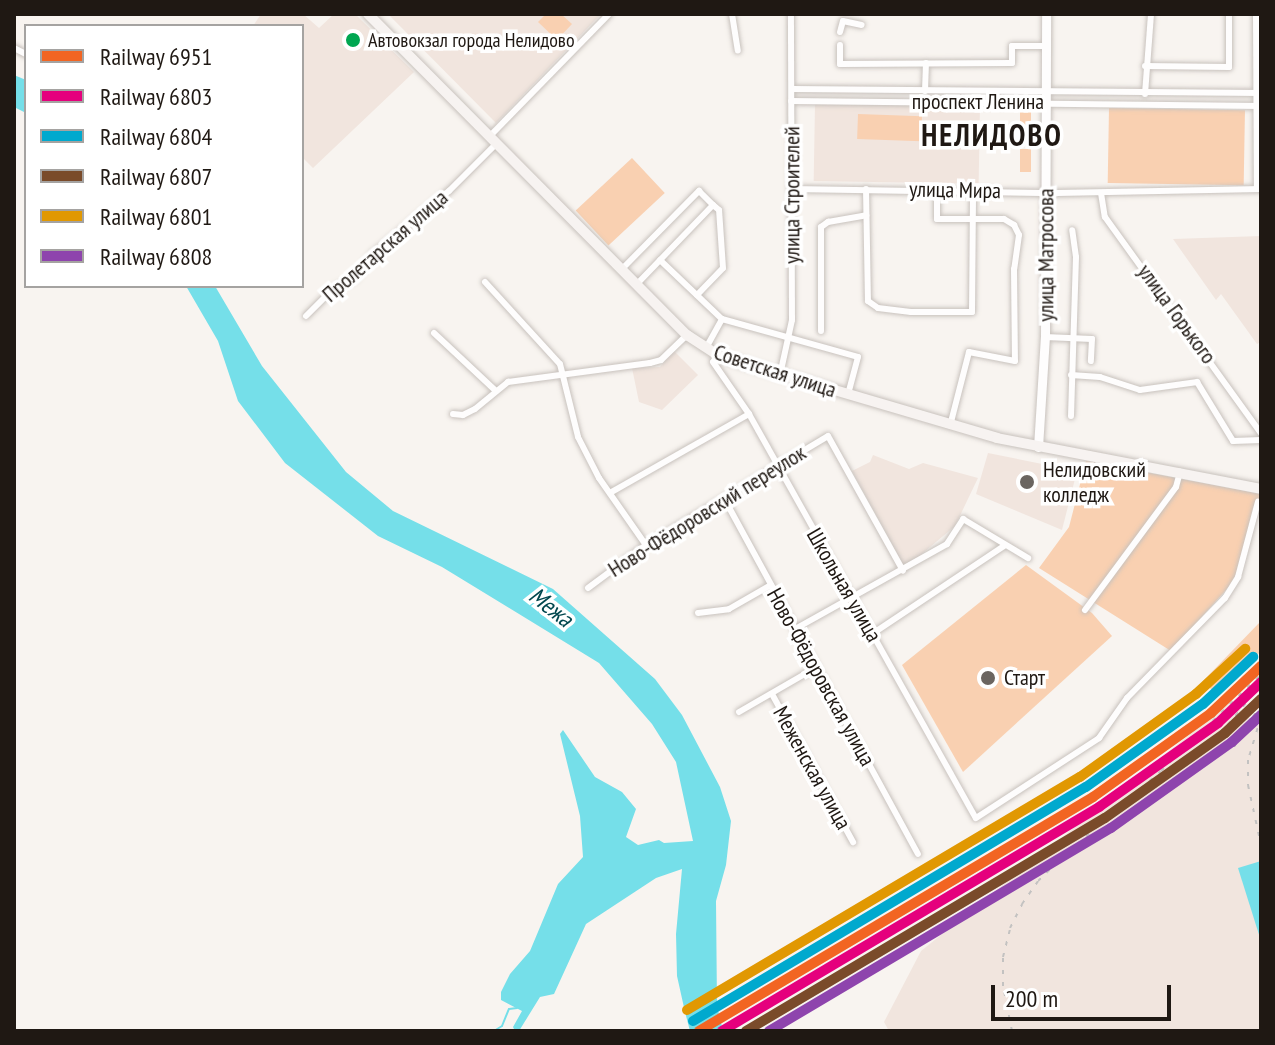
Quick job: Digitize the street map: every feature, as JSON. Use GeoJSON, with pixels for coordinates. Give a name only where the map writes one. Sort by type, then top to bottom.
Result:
{"type":"FeatureCollection","features":[{"type":"Feature","properties":{"kind":"main road","name":"Советская улица"},"geometry":{"type":"LineString","coordinates":[[368,14],[687,335],[719,356],[950,426],[1038,447],[1261,489]]}},
{"type":"Feature","properties":{"kind":"main road","name":"улица Матросова"},"geometry":{"type":"LineString","coordinates":[[1038,447],[1045,337],[1046,14]]}},
{"type":"Feature","properties":{"kind":"street","name":"Пролетарская улица"},"geometry":{"type":"LineString","coordinates":[[306,316],[332,290],[355,278],[373,254],[449,191],[609,14]]}},
{"type":"Feature","properties":{"kind":"street"},"geometry":{"type":"LineString","coordinates":[[732,14],[738,51]]}},
{"type":"Feature","properties":{"kind":"street","name":"улица Строителей"},"geometry":{"type":"LineString","coordinates":[[780,375],[790,340],[791,14]]}},
{"type":"Feature","properties":{"kind":"street"},"geometry":{"type":"LineString","coordinates":[[1145,94],[1151,14]]}},
{"type":"Feature","properties":{"kind":"street"},"geometry":{"type":"LineString","coordinates":[[1145,66],[1229,67],[1229,14]]}},
{"type":"Feature","properties":{"kind":"street"},"geometry":{"type":"LineString","coordinates":[[1256,14],[1259,189]]}},
{"type":"Feature","properties":{"kind":"street"},"geometry":{"type":"LineString","coordinates":[[840,32],[843,21],[862,25]]}},
{"type":"Feature","properties":{"kind":"street"},"geometry":{"type":"LineString","coordinates":[[840,45],[840,64],[1012,63],[1012,42],[1046,46]]}},
{"type":"Feature","properties":{"kind":"street"},"geometry":{"type":"LineString","coordinates":[[925,91],[926,63]]}},
{"type":"Feature","properties":{"kind":"street","name":"проспект Ленина"},"geometry":{"type":"LineString","coordinates":[[792,89],[925,91],[1259,106]]}},
{"type":"Feature","properties":{"kind":"street","name":"проспект Ленина"},"geometry":{"type":"LineString","coordinates":[[791,101],[1259,93]]}},
{"type":"Feature","properties":{"kind":"street","name":"улица Мира"},"geometry":{"type":"LineString","coordinates":[[792,189],[1046,193],[1259,189]]}},
{"type":"Feature","properties":{"kind":"street"},"geometry":{"type":"LineString","coordinates":[[866,189],[868,301],[878,308],[911,312],[972,312],[973,191]]}},
{"type":"Feature","properties":{"kind":"street"},"geometry":{"type":"LineString","coordinates":[[937,189],[937,219],[1004,219],[1018,230],[1018,255],[1014,269],[1015,361],[969,352],[950,426]]}},
{"type":"Feature","properties":{"kind":"street"},"geometry":{"type":"LineString","coordinates":[[622,269],[699,191],[719,210],[723,268],[697,295]]}},
{"type":"Feature","properties":{"kind":"street","name":"улица Горького"},"geometry":{"type":"LineString","coordinates":[[1101,193],[1105,217],[1261,433]]}},
{"type":"Feature","properties":{"kind":"street"},"geometry":{"type":"LineString","coordinates":[[637,284],[713,205]]}},
{"type":"Feature","properties":{"kind":"street"},"geometry":{"type":"LineString","coordinates":[[821,331],[821,227],[828,222],[866,215]]}},
{"type":"Feature","properties":{"kind":"street"},"geometry":{"type":"LineString","coordinates":[[1071,416],[1076,257],[1072,230]]}},
{"type":"Feature","properties":{"kind":"street"},"geometry":{"type":"LineString","coordinates":[[660,260],[722,319],[858,357],[848,395]]}},
{"type":"Feature","properties":{"kind":"street"},"geometry":{"type":"LineString","coordinates":[[485,282],[549,349],[564,374],[578,437],[610,493],[646,545]]}},
{"type":"Feature","properties":{"kind":"street"},"geometry":{"type":"LineString","coordinates":[[706,348],[722,319]]}},
{"type":"Feature","properties":{"kind":"street"},"geometry":{"type":"LineString","coordinates":[[434,333],[495,390]]}},
{"type":"Feature","properties":{"kind":"street"},"geometry":{"type":"LineString","coordinates":[[453,414],[463,415],[475,409],[508,382],[661,360],[687,335]]}},
{"type":"Feature","properties":{"kind":"street"},"geometry":{"type":"LineString","coordinates":[[1045,337],[1092,339],[1091,361]]}},
{"type":"Feature","properties":{"kind":"street","name":"Школьная улица"},"geometry":{"type":"LineString","coordinates":[[719,356],[713,362],[749,414],[976,818],[1099,738],[1127,698],[1225,598],[1238,577],[1258,502]]}},
{"type":"Feature","properties":{"kind":"street"},"geometry":{"type":"LineString","coordinates":[[1071,375],[1100,377],[1140,390],[1197,382],[1233,441],[1261,440]]}},
{"type":"Feature","properties":{"kind":"street"},"geometry":{"type":"LineString","coordinates":[[610,493],[749,414]]}},
{"type":"Feature","properties":{"kind":"street","name":"Ново-Фёдоровский переулок"},"geometry":{"type":"LineString","coordinates":[[588,588],[646,545],[828,436],[903,571]]}},
{"type":"Feature","properties":{"kind":"street"},"geometry":{"type":"LineString","coordinates":[[1085,610],[1176,487],[1180,472]]}},
{"type":"Feature","properties":{"kind":"street","name":"Ново-Фёдоровская улица"},"geometry":{"type":"LineString","coordinates":[[725,500],[918,854]]}},
{"type":"Feature","properties":{"kind":"street"},"geometry":{"type":"LineString","coordinates":[[795,629],[947,544],[963,519],[1028,558]]}},
{"type":"Feature","properties":{"kind":"street"},"geometry":{"type":"LineString","coordinates":[[872,634],[1004,546]]}},
{"type":"Feature","properties":{"kind":"street"},"geometry":{"type":"LineString","coordinates":[[698,613],[729,609],[771,585]]}},
{"type":"Feature","properties":{"kind":"street"},"geometry":{"type":"LineString","coordinates":[[739,712],[817,667]]}},
{"type":"Feature","properties":{"kind":"street","name":"Меженская улица"},"geometry":{"type":"LineString","coordinates":[[772,694],[853,842]]}},
{"type":"Feature","properties":{"kind":"shaded area"},"geometry":{"type":"Polygon","coordinates":[[[261,14],[303,14],[319,28],[334,14],[355,14],[414,72],[313,168],[304,159],[304,24],[254,24],[261,14]]]}},
{"type":"Feature","properties":{"kind":"shaded area"},"geometry":{"type":"Polygon","coordinates":[[[388,14],[601,14],[496,123],[388,14]]]}},
{"type":"Feature","properties":{"kind":"shaded area"},"geometry":{"type":"Polygon","coordinates":[[[546,14],[561,14],[572,24],[557,40],[538,22],[546,14]]]}},
{"type":"Feature","properties":{"kind":"shaded area"},"geometry":{"type":"Polygon","coordinates":[[[815,104],[980,107],[979,184],[814,181],[815,104]]]}},
{"type":"Feature","properties":{"kind":"shaded area"},"geometry":{"type":"Polygon","coordinates":[[[1109,108],[1245,110],[1244,185],[1108,183],[1109,108]]]}},
{"type":"Feature","properties":{"kind":"shaded area"},"geometry":{"type":"Polygon","coordinates":[[[1020,111],[1031,111],[1031,135],[1020,135],[1020,111]]]}},
{"type":"Feature","properties":{"kind":"shaded area"},"geometry":{"type":"Polygon","coordinates":[[[858,114],[922,116],[921,141],[857,139],[858,114]]]}},
{"type":"Feature","properties":{"kind":"shaded area"},"geometry":{"type":"Polygon","coordinates":[[[1020,149],[1031,149],[1031,172],[1020,172],[1020,149]]]}},
{"type":"Feature","properties":{"kind":"shaded area"},"geometry":{"type":"Polygon","coordinates":[[[632,158],[665,193],[608,246],[576,211],[632,158]]]}},
{"type":"Feature","properties":{"kind":"shaded area"},"geometry":{"type":"Polygon","coordinates":[[[1261,236],[1261,342],[1257,344],[1221,294],[1216,300],[1173,239],[1261,236]]]}},
{"type":"Feature","properties":{"kind":"shaded area"},"geometry":{"type":"Polygon","coordinates":[[[674,351],[698,375],[662,410],[639,402],[632,368],[660,367],[674,351]]]}},
{"type":"Feature","properties":{"kind":"shaded area","name":"Нелидовский колледж"},"geometry":{"type":"Polygon","coordinates":[[[988,453],[1077,471],[1062,530],[976,494],[988,453]]]}},
{"type":"Feature","properties":{"kind":"shaded area"},"geometry":{"type":"Polygon","coordinates":[[[873,455],[909,469],[923,463],[978,478],[955,526],[905,568],[852,471],[870,462],[873,455]]]}},
{"type":"Feature","properties":{"kind":"shaded area"},"geometry":{"type":"Polygon","coordinates":[[[1086,461],[1261,494],[1234,581],[1171,651],[1039,568],[1069,527],[1086,461]]]}},
{"type":"Feature","properties":{"kind":"shaded area","name":"Старт"},"geometry":{"type":"Polygon","coordinates":[[[1026,565],[1092,613],[1112,636],[963,772],[902,665],[1026,565]]]}},
{"type":"Feature","properties":{"kind":"shaded area"},"geometry":{"type":"Polygon","coordinates":[[[1261,621],[1261,651],[1219,695],[1202,682],[1261,621]]]}},
{"type":"Feature","properties":{"kind":"shaded area"},"geometry":{"type":"Polygon","coordinates":[[[1230,702],[1261,727],[1261,1031],[889,1031],[884,1022],[921,951],[1230,702]]]}},
{"type":"Feature","properties":{"kind":"water"},"geometry":{"type":"Polygon","coordinates":[[[14,75],[24,79],[24,112],[14,107],[14,75]]]}},
{"type":"Feature","properties":{"kind":"water","name":"Межа"},"geometry":{"type":"Polygon","coordinates":[[[187,288],[216,288],[262,366],[346,472],[393,511],[553,589],[655,679],[682,715],[720,787],[731,821],[726,865],[716,901],[717,1006],[723,1031],[690,1031],[685,1012],[677,976],[676,934],[682,869],[656,878],[586,924],[554,994],[540,997],[519,1031],[515,1031],[513,1027],[522,1011],[501,1000],[501,992],[510,974],[530,951],[558,884],[583,857],[580,816],[560,734],[563,730],[595,777],[622,792],[636,809],[626,837],[638,845],[659,840],[664,843],[693,841],[676,762],[652,724],[599,663],[442,567],[378,536],[285,463],[238,401],[218,341],[187,288]]]}},
{"type":"Feature","properties":{"kind":"water"},"geometry":{"type":"Polygon","coordinates":[[[1261,861],[1261,941],[1238,868],[1261,861]]]}},
{"type":"Feature","properties":{"kind":"waterway"},"geometry":{"type":"LineString","coordinates":[[494,1031],[502,1026],[509,1009],[517,1008]]}},
{"type":"Feature","properties":{"kind":"railway"},"geometry":{"type":"LineString","coordinates":[[1012,1031],[1003,986],[1003,957],[1010,928],[1038,881],[1161,771],[1261,674]]}},
{"type":"Feature","properties":{"kind":"railway"},"geometry":{"type":"LineString","coordinates":[[1220,734],[1246,703]]}},
{"type":"Feature","properties":{"kind":"railway"},"geometry":{"type":"LineString","coordinates":[[1234,747],[1261,704]]}},
{"type":"Feature","properties":{"kind":"railway"},"geometry":{"type":"LineString","coordinates":[[1261,717],[1248,760],[1248,785],[1261,845]]}},
{"type":"Feature","properties":{"kind":"rail line","name":"6801"},"geometry":{"type":"LineString","coordinates":[[687,1010],[1080,777],[1196,694],[1245,649]]}},
{"type":"Feature","properties":{"kind":"rail line","name":"6804"},"geometry":{"type":"LineString","coordinates":[[693,1021],[1086,787],[1203,704],[1253,657]]}},
{"type":"Feature","properties":{"kind":"rail line","name":"6951"},"geometry":{"type":"LineString","coordinates":[[699,1031],[1093,797],[1211,713],[1261,666]]}},
{"type":"Feature","properties":{"kind":"rail line","name":"6803"},"geometry":{"type":"LineString","coordinates":[[722,1031],[1099,807],[1218,723],[1261,682]]}},
{"type":"Feature","properties":{"kind":"rail line","name":"6807"},"geometry":{"type":"LineString","coordinates":[[746,1031],[1105,818],[1225,733],[1261,699]]}},
{"type":"Feature","properties":{"kind":"rail line","name":"6808"},"geometry":{"type":"LineString","coordinates":[[769,1031],[1111,828],[1232,742],[1261,715]]}},
{"type":"Feature","properties":{"kind":"place","name":"Автовокзал города Нелидово"},"geometry":{"type":"Point","coordinates":[353,40]}},
{"type":"Feature","properties":{"kind":"place","name":"Нелидовский колледж"},"geometry":{"type":"Point","coordinates":[1027,482]}},
{"type":"Feature","properties":{"kind":"place","name":"Старт"},"geometry":{"type":"Point","coordinates":[988,678]}},
{"type":"Feature","properties":{"kind":"district","name":"НЕЛИДОВО"},"geometry":{"type":"Point","coordinates":[992,135]}}]}
